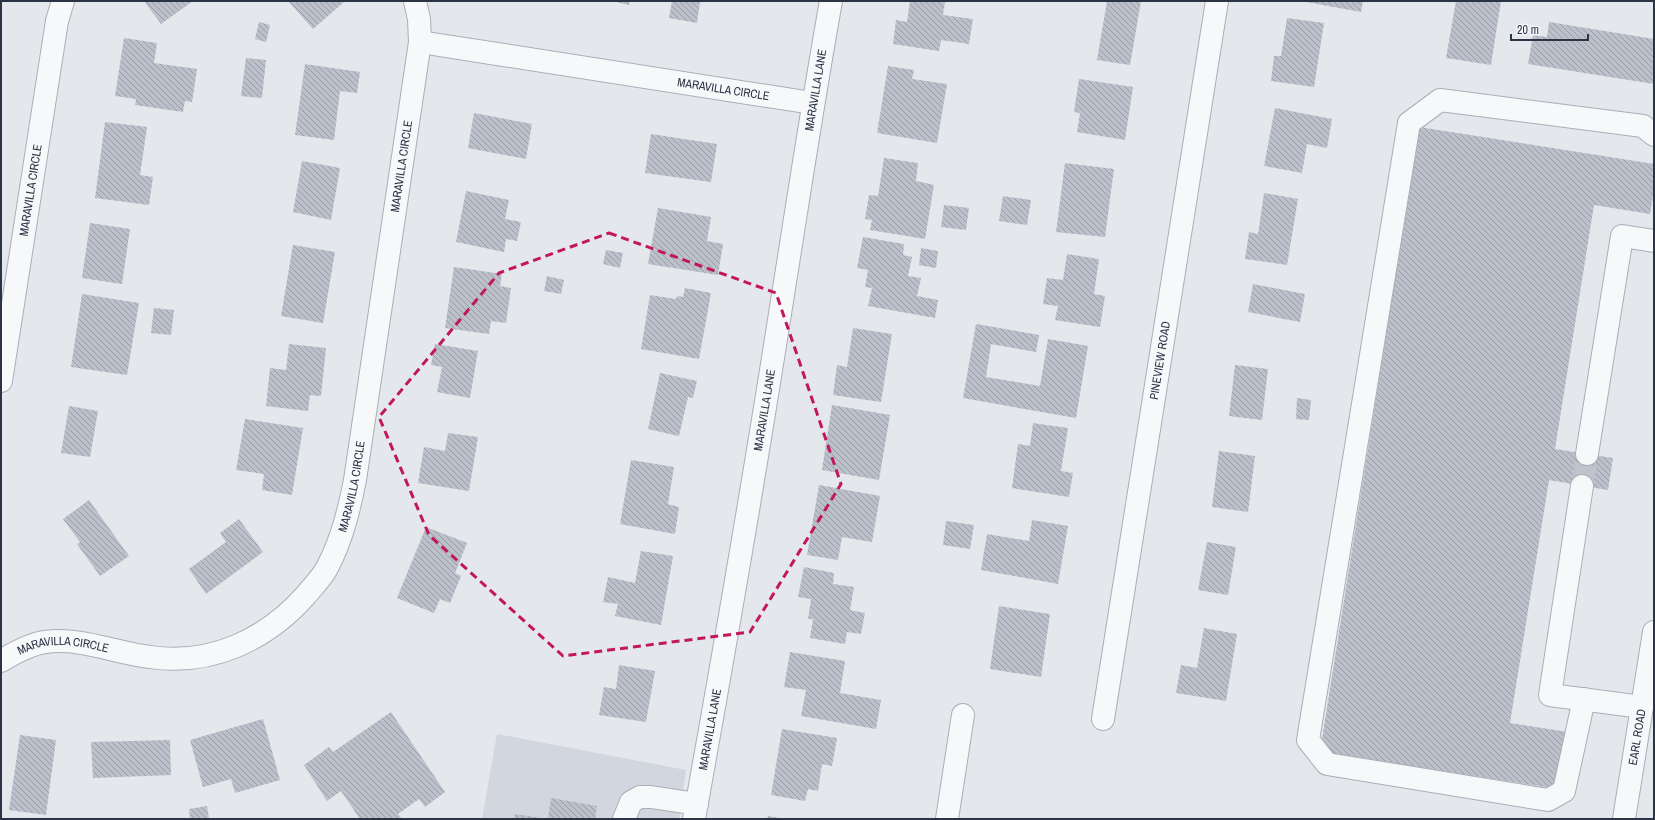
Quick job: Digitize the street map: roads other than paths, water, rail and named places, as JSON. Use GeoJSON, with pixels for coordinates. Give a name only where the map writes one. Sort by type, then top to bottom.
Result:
{"type":"FeatureCollection","features":[{"type":"Feature","properties":{"kind":"street","name":"MARAVILLA CIRCLE"},"geometry":{"type":"LineString","coordinates":[[1,381],[57,21],[63,1]]}},
{"type":"Feature","properties":{"kind":"street","name":"MARAVILLA CIRCLE"},"geometry":{"type":"LineString","coordinates":[[1,660],[45,642],[83,642],[150,658],[178,659],[216,653],[255,638],[277,624],[295,607],[327,568],[338,543],[348,512],[355,480],[420,42],[419,18],[415,1]]}},
{"type":"Feature","properties":{"kind":"street","name":"MARAVILLA LANE"},"geometry":{"type":"LineString","coordinates":[[696,812],[780,318],[812,103],[831,1]]}},
{"type":"Feature","properties":{"kind":"street","name":"PINEVIEW ROAD"},"geometry":{"type":"LineString","coordinates":[[1103,719],[1217,1]]}},
{"type":"Feature","properties":{"kind":"street","name":"MARAVILLA CIRCLE"},"geometry":{"type":"LineString","coordinates":[[420,42],[812,103]]}},
{"type":"Feature","properties":{"kind":"street"},"geometry":{"type":"LineString","coordinates":[[1584,700],[1564,791],[1548,800],[1327,764],[1308,740],[1409,123],[1440,100],[1643,126],[1654,135]]}},
{"type":"Feature","properties":{"kind":"street"},"geometry":{"type":"LineString","coordinates":[[1587,454],[1622,236],[1654,241]]}},
{"type":"Feature","properties":{"kind":"street"},"geometry":{"type":"LineString","coordinates":[[1582,486],[1550,695],[1642,707]]}},
{"type":"Feature","properties":{"kind":"street","name":"EARL ROAD"},"geometry":{"type":"LineString","coordinates":[[1624,819],[1654,632]]}},
{"type":"Feature","properties":{"kind":"street"},"geometry":{"type":"LineString","coordinates":[[947,819],[963,715]]}},
{"type":"Feature","properties":{"kind":"street"},"geometry":{"type":"LineString","coordinates":[[624,819],[631,802],[640,797],[696,812]]}},
{"type":"Feature","properties":{"kind":"tunnel"},"geometry":{"type":"LineString","coordinates":[[1582,486],[1587,454]]}}]}
